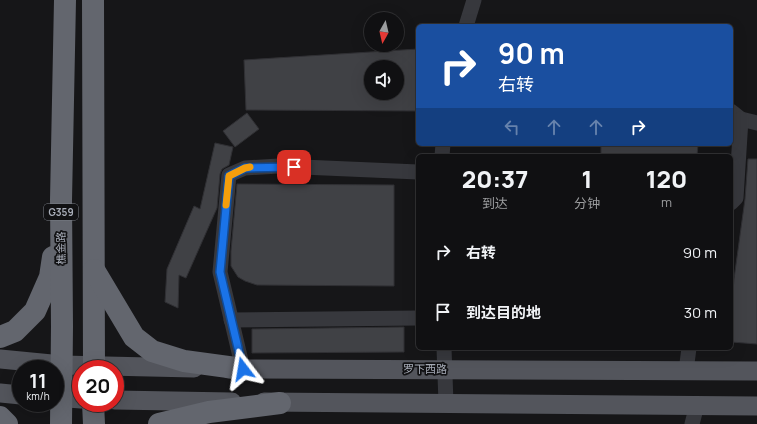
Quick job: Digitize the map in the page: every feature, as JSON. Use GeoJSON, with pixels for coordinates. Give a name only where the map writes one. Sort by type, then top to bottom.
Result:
{"type":"FeatureCollection","features":[{"type":"Feature","properties":{"kind":"highway","name":"樵金路"},"geometry":{"type":"LineString","coordinates":[[62,360],[61,200],[65,0]]}},
{"type":"Feature","properties":{"kind":"highway","name":"G359"},"geometry":{"type":"LineString","coordinates":[[93,0],[94,360]]}},
{"type":"Feature","properties":{"kind":"highway"},"geometry":{"type":"LineString","coordinates":[[0,337],[15,331],[35,311],[50,277],[61,200]]}},
{"type":"Feature","properties":{"kind":"highway"},"geometry":{"type":"LineString","coordinates":[[94,270],[134,337],[152,351],[184,361],[243,369]]}},
{"type":"Feature","properties":{"kind":"highway","name":"樵金路"},"geometry":{"type":"LineString","coordinates":[[61,424],[65,398],[64,387]]}},
{"type":"Feature","properties":{"kind":"highway"},"geometry":{"type":"LineString","coordinates":[[159,424],[209,412],[280,402]]}},
{"type":"Feature","properties":{"kind":"highway"},"geometry":{"type":"LineString","coordinates":[[93,412],[94,424]]}},
{"type":"Feature","properties":{"kind":"highway"},"geometry":{"type":"LineString","coordinates":[[0,417],[6,424]]}},
{"type":"Feature","properties":{"kind":"main road","name":"罗下西路"},"geometry":{"type":"LineString","coordinates":[[0,359],[12,360]]}},
{"type":"Feature","properties":{"kind":"main road","name":"罗下西路"},"geometry":{"type":"LineString","coordinates":[[124,368],[757,371]]}},
{"type":"Feature","properties":{"kind":"main road"},"geometry":{"type":"LineString","coordinates":[[0,393],[12,394]]}},
{"type":"Feature","properties":{"kind":"main road"},"geometry":{"type":"LineString","coordinates":[[124,400],[757,406]]}},
{"type":"Feature","properties":{"kind":"street"},"geometry":{"type":"LineString","coordinates":[[467,24],[474,0]]}},
{"type":"Feature","properties":{"kind":"street"},"geometry":{"type":"LineString","coordinates":[[733,201],[736,198],[736,115],[757,123]]}},
{"type":"Feature","properties":{"kind":"street"},"geometry":{"type":"LineString","coordinates":[[243,369],[220,272],[229,176],[245,168],[278,166],[416,172]]}},
{"type":"Feature","properties":{"kind":"street"},"geometry":{"type":"LineString","coordinates":[[231,320],[416,318]]}},
{"type":"Feature","properties":{"kind":"street"},"geometry":{"type":"LineString","coordinates":[[444,350],[446,403]]}},
{"type":"Feature","properties":{"kind":"street"},"geometry":{"type":"LineString","coordinates":[[686,371],[689,350]]}},
{"type":"Feature","properties":{"kind":"street"},"geometry":{"type":"LineString","coordinates":[[692,424],[697,405]]}},
{"type":"Feature","properties":{"kind":"building"},"geometry":{"type":"Polygon","coordinates":[[[416,49],[416,111],[246,110],[244,60],[371,52],[404,52],[404,50],[416,49]]]}},
{"type":"Feature","properties":{"kind":"building"},"geometry":{"type":"Polygon","coordinates":[[[247,113],[259,129],[235,147],[223,131],[247,113]]]}},
{"type":"Feature","properties":{"kind":"building"},"geometry":{"type":"Polygon","coordinates":[[[215,143],[233,147],[229,165],[222,169],[220,174],[217,208],[186,278],[179,275],[178,308],[165,302],[167,269],[194,206],[200,209],[215,143]]]}},
{"type":"Feature","properties":{"kind":"building"},"geometry":{"type":"Polygon","coordinates":[[[601,146],[698,146],[697,154],[601,154],[601,146]]]}},
{"type":"Feature","properties":{"kind":"building"},"geometry":{"type":"Polygon","coordinates":[[[748,159],[757,159],[757,344],[733,342],[734,279],[745,199],[748,159]]]}},
{"type":"Feature","properties":{"kind":"building"},"geometry":{"type":"Polygon","coordinates":[[[237,184],[394,185],[394,286],[257,285],[238,277],[231,266],[237,184]]]}},
{"type":"Feature","properties":{"kind":"building"},"geometry":{"type":"Polygon","coordinates":[[[404,327],[404,352],[252,353],[252,329],[404,327]]]}},
{"type":"Feature","properties":{"kind":"slow traffic"},"geometry":{"type":"LineString","coordinates":[[226,205],[229,176],[250,167]]}},
{"type":"Feature","properties":{"kind":"route"},"geometry":{"type":"LineString","coordinates":[[243,369],[220,272],[229,176],[245,168],[278,166],[294,167]]}}]}
